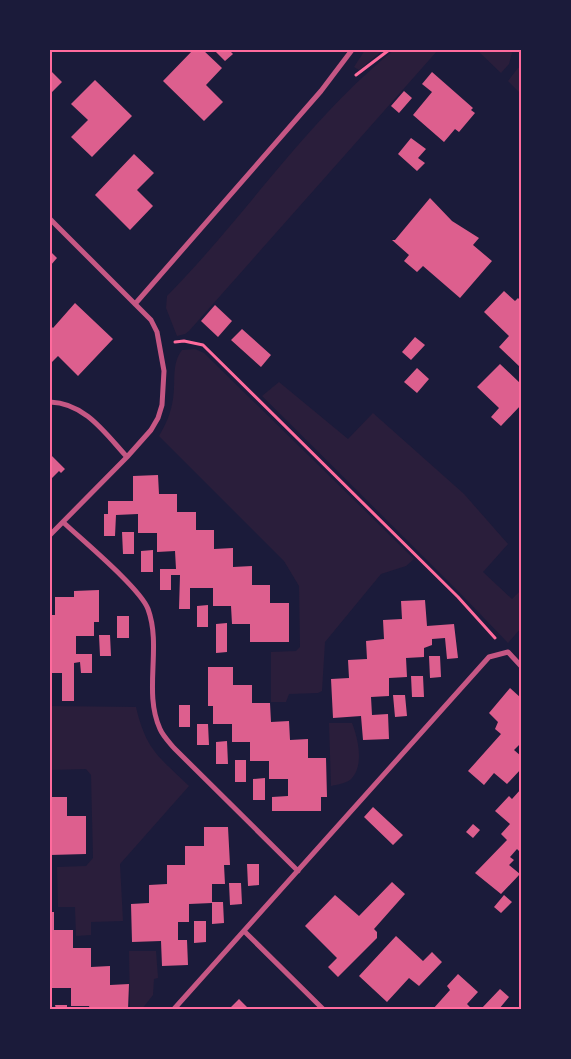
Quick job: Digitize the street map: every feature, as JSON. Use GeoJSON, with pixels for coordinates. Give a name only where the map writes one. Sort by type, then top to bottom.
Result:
{"type":"FeatureCollection","features":[{"type":"Feature","properties":{"kind":"street"},"geometry":{"type":"LineString","coordinates":[[135,304],[321,91],[352,50]]}},
{"type":"Feature","properties":{"kind":"street"},"geometry":{"type":"LineString","coordinates":[[50,219],[151,320],[160,344],[164,371],[162,405],[151,430],[50,535]]}},
{"type":"Feature","properties":{"kind":"street"},"geometry":{"type":"LineString","coordinates":[[50,402],[62,402],[80,409],[127,457]]}},
{"type":"Feature","properties":{"kind":"street"},"geometry":{"type":"LineString","coordinates":[[63,522],[130,586],[147,607],[152,629],[154,705],[160,730],[174,748],[298,871]]}},
{"type":"Feature","properties":{"kind":"street"},"geometry":{"type":"LineString","coordinates":[[174,1009],[489,657],[508,652],[521,666]]}},
{"type":"Feature","properties":{"kind":"street"},"geometry":{"type":"LineString","coordinates":[[244,931],[323,1009]]}},
{"type":"Feature","properties":{"kind":"path"},"geometry":{"type":"LineString","coordinates":[[160,344],[184,341],[203,345],[458,597],[508,652]]}},
{"type":"Feature","properties":{"kind":"shaded area"},"geometry":{"type":"Polygon","coordinates":[[[365,50],[383,50],[359,70],[354,67],[365,50]]]}},
{"type":"Feature","properties":{"kind":"shaded area"},"geometry":{"type":"Polygon","coordinates":[[[394,50],[438,50],[189,331],[177,336],[166,308],[167,296],[196,266],[333,107],[362,77],[394,50]]]}},
{"type":"Feature","properties":{"kind":"shaded area"},"geometry":{"type":"Polygon","coordinates":[[[477,50],[510,50],[512,53],[509,64],[501,73],[477,50]]]}},
{"type":"Feature","properties":{"kind":"shaded area"},"geometry":{"type":"Polygon","coordinates":[[[518,68],[521,68],[521,94],[508,81],[518,68]]]}},
{"type":"Feature","properties":{"kind":"shaded area"},"geometry":{"type":"Polygon","coordinates":[[[195,349],[204,353],[414,559],[406,566],[381,574],[325,642],[322,691],[318,693],[289,694],[286,702],[271,702],[271,652],[296,651],[300,647],[299,586],[284,561],[159,436],[171,409],[176,361],[182,350],[195,349]]]}},
{"type":"Feature","properties":{"kind":"shaded area"},"geometry":{"type":"Polygon","coordinates":[[[279,382],[348,439],[373,413],[464,494],[508,544],[483,572],[512,599],[521,590],[521,628],[508,643],[262,396],[279,382]]]}},
{"type":"Feature","properties":{"kind":"shaded area"},"geometry":{"type":"Polygon","coordinates":[[[50,706],[136,707],[144,733],[155,752],[189,786],[120,864],[123,921],[91,922],[91,935],[76,936],[75,907],[58,907],[57,867],[86,866],[93,858],[91,775],[86,769],[51,770],[50,706]]]}},
{"type":"Feature","properties":{"kind":"shaded area"},"geometry":{"type":"Polygon","coordinates":[[[329,723],[352,723],[359,752],[355,774],[348,781],[331,786],[329,723]]]}},
{"type":"Feature","properties":{"kind":"shaded area"},"geometry":{"type":"Polygon","coordinates":[[[129,951],[156,951],[158,978],[154,979],[153,995],[142,1009],[130,1009],[129,951]]]}},
{"type":"Feature","properties":{"kind":"building"},"geometry":{"type":"Polygon","coordinates":[[[193,50],[203,50],[222,68],[206,85],[223,102],[204,121],[163,81],[193,50]]]}},
{"type":"Feature","properties":{"kind":"building"},"geometry":{"type":"Polygon","coordinates":[[[214,50],[229,50],[233,54],[225,61],[214,50]]]}},
{"type":"Feature","properties":{"kind":"building"},"geometry":{"type":"Polygon","coordinates":[[[50,70],[62,82],[50,94],[50,70]]]}},
{"type":"Feature","properties":{"kind":"building"},"geometry":{"type":"Polygon","coordinates":[[[432,72],[473,108],[471,110],[475,113],[459,132],[455,129],[444,142],[413,115],[432,92],[422,84],[432,72]]]}},
{"type":"Feature","properties":{"kind":"building"},"geometry":{"type":"Polygon","coordinates":[[[95,80],[132,116],[92,157],[71,137],[88,120],[71,104],[95,80]]]}},
{"type":"Feature","properties":{"kind":"building"},"geometry":{"type":"Polygon","coordinates":[[[404,91],[412,98],[399,113],[391,106],[404,91]]]}},
{"type":"Feature","properties":{"kind":"building"},"geometry":{"type":"Polygon","coordinates":[[[411,138],[426,149],[418,158],[425,163],[417,171],[398,154],[411,138]]]}},
{"type":"Feature","properties":{"kind":"building"},"geometry":{"type":"Polygon","coordinates":[[[134,154],[154,173],[137,190],[153,206],[130,230],[95,195],[134,154]]]}},
{"type":"Feature","properties":{"kind":"building"},"geometry":{"type":"Polygon","coordinates":[[[430,198],[452,221],[479,238],[473,245],[492,261],[460,298],[423,266],[417,272],[404,261],[409,255],[392,240],[395,240],[430,198]]]}},
{"type":"Feature","properties":{"kind":"building"},"geometry":{"type":"Polygon","coordinates":[[[50,251],[57,258],[50,266],[50,251]]]}},
{"type":"Feature","properties":{"kind":"building"},"geometry":{"type":"Polygon","coordinates":[[[504,291],[515,301],[518,298],[521,301],[521,368],[499,347],[509,336],[484,312],[504,291]]]}},
{"type":"Feature","properties":{"kind":"building"},"geometry":{"type":"Polygon","coordinates":[[[75,303],[113,339],[78,376],[58,356],[50,364],[50,325],[53,328],[75,303]]]}},
{"type":"Feature","properties":{"kind":"building"},"geometry":{"type":"Polygon","coordinates":[[[215,305],[232,321],[218,337],[201,321],[215,305]]]}},
{"type":"Feature","properties":{"kind":"building"},"geometry":{"type":"Polygon","coordinates":[[[242,329],[271,355],[261,367],[231,340],[242,329]]]}},
{"type":"Feature","properties":{"kind":"building"},"geometry":{"type":"Polygon","coordinates":[[[415,337],[425,345],[411,360],[402,352],[415,337]]]}},
{"type":"Feature","properties":{"kind":"building"},"geometry":{"type":"Polygon","coordinates":[[[500,364],[521,384],[521,405],[501,426],[491,417],[499,408],[477,387],[500,364]]]}},
{"type":"Feature","properties":{"kind":"building"},"geometry":{"type":"Polygon","coordinates":[[[417,368],[429,379],[417,393],[404,382],[417,368]]]}},
{"type":"Feature","properties":{"kind":"building"},"geometry":{"type":"Polygon","coordinates":[[[50,454],[65,469],[61,473],[59,471],[50,480],[50,454]]]}},
{"type":"Feature","properties":{"kind":"building"},"geometry":{"type":"Polygon","coordinates":[[[158,475],[159,494],[177,494],[177,512],[196,512],[196,530],[214,530],[214,549],[233,548],[233,567],[252,566],[252,585],[270,585],[270,603],[289,603],[289,642],[250,642],[250,624],[232,624],[231,606],[213,606],[213,588],[190,588],[190,609],[179,609],[180,575],[171,575],[171,590],[160,590],[160,569],[176,569],[175,551],[157,552],[157,533],[138,533],[138,514],[116,515],[115,536],[104,536],[104,514],[108,514],[108,501],[133,501],[133,476],[158,475]]]}},
{"type":"Feature","properties":{"kind":"building"},"geometry":{"type":"Polygon","coordinates":[[[122,532],[134,532],[134,554],[123,554],[122,532]]]}},
{"type":"Feature","properties":{"kind":"building"},"geometry":{"type":"Polygon","coordinates":[[[153,550],[153,572],[141,572],[141,551],[153,550]]]}},
{"type":"Feature","properties":{"kind":"building"},"geometry":{"type":"Polygon","coordinates":[[[99,590],[99,622],[94,622],[94,636],[76,636],[76,654],[92,654],[92,673],[81,673],[80,662],[74,663],[74,701],[62,701],[62,673],[50,673],[50,615],[55,615],[55,597],[74,597],[74,591],[99,590]]]}},
{"type":"Feature","properties":{"kind":"building"},"geometry":{"type":"Polygon","coordinates":[[[425,600],[427,626],[454,624],[458,658],[447,659],[445,638],[432,639],[432,645],[424,648],[424,657],[406,658],[407,677],[389,678],[389,696],[371,697],[372,715],[388,714],[389,739],[363,740],[361,716],[333,718],[331,679],[349,678],[348,660],[367,659],[366,641],[384,639],[383,620],[402,619],[401,601],[425,600]]]}},
{"type":"Feature","properties":{"kind":"building"},"geometry":{"type":"Polygon","coordinates":[[[208,605],[208,627],[197,627],[197,606],[208,605]]]}},
{"type":"Feature","properties":{"kind":"building"},"geometry":{"type":"Polygon","coordinates":[[[117,616],[129,616],[129,638],[117,638],[117,616]]]}},
{"type":"Feature","properties":{"kind":"building"},"geometry":{"type":"Polygon","coordinates":[[[227,623],[227,652],[216,653],[216,624],[227,623]]]}},
{"type":"Feature","properties":{"kind":"building"},"geometry":{"type":"Polygon","coordinates":[[[99,635],[110,635],[111,656],[100,656],[99,635]]]}},
{"type":"Feature","properties":{"kind":"building"},"geometry":{"type":"Polygon","coordinates":[[[429,656],[440,656],[441,677],[430,678],[429,656]]]}},
{"type":"Feature","properties":{"kind":"building"},"geometry":{"type":"Polygon","coordinates":[[[208,667],[233,667],[233,685],[252,685],[252,703],[270,703],[271,722],[289,721],[290,740],[308,739],[308,758],[326,758],[327,797],[321,797],[321,811],[272,811],[272,797],[288,796],[288,779],[269,779],[269,761],[250,761],[250,742],[232,742],[232,724],[213,724],[213,706],[208,706],[208,667]]]}},
{"type":"Feature","properties":{"kind":"building"},"geometry":{"type":"Polygon","coordinates":[[[411,676],[423,676],[424,697],[412,697],[411,676]]]}},
{"type":"Feature","properties":{"kind":"building"},"geometry":{"type":"Polygon","coordinates":[[[510,688],[521,698],[521,743],[514,750],[521,756],[521,769],[507,784],[494,773],[484,785],[468,771],[501,734],[495,729],[498,722],[489,713],[510,688]]]}},
{"type":"Feature","properties":{"kind":"building"},"geometry":{"type":"Polygon","coordinates":[[[393,695],[405,695],[407,716],[395,717],[393,695]]]}},
{"type":"Feature","properties":{"kind":"building"},"geometry":{"type":"Polygon","coordinates":[[[179,705],[190,705],[190,727],[179,727],[179,705]]]}},
{"type":"Feature","properties":{"kind":"building"},"geometry":{"type":"Polygon","coordinates":[[[197,724],[208,724],[209,745],[197,745],[197,724]]]}},
{"type":"Feature","properties":{"kind":"building"},"geometry":{"type":"Polygon","coordinates":[[[227,741],[228,764],[216,764],[216,742],[227,741]]]}},
{"type":"Feature","properties":{"kind":"building"},"geometry":{"type":"Polygon","coordinates":[[[235,760],[246,760],[246,782],[235,782],[235,760]]]}},
{"type":"Feature","properties":{"kind":"building"},"geometry":{"type":"Polygon","coordinates":[[[265,778],[265,800],[253,800],[253,779],[265,778]]]}},
{"type":"Feature","properties":{"kind":"building"},"geometry":{"type":"Polygon","coordinates":[[[521,789],[521,853],[517,849],[510,857],[514,860],[509,865],[520,874],[501,894],[475,873],[507,840],[501,834],[510,824],[495,811],[509,796],[512,799],[521,789]]]}},
{"type":"Feature","properties":{"kind":"building"},"geometry":{"type":"Polygon","coordinates":[[[50,797],[67,797],[67,816],[86,816],[86,854],[50,855],[50,797]]]}},
{"type":"Feature","properties":{"kind":"building"},"geometry":{"type":"Polygon","coordinates":[[[373,807],[403,835],[393,845],[364,817],[373,807]]]}},
{"type":"Feature","properties":{"kind":"building"},"geometry":{"type":"Polygon","coordinates":[[[473,824],[480,830],[473,838],[466,832],[473,824]]]}},
{"type":"Feature","properties":{"kind":"building"},"geometry":{"type":"Polygon","coordinates":[[[204,827],[228,827],[230,865],[224,865],[225,884],[212,884],[212,902],[223,902],[224,923],[212,924],[212,903],[189,904],[189,922],[178,922],[178,940],[187,940],[188,965],[162,966],[161,941],[132,942],[131,904],[149,903],[149,885],[167,884],[167,865],[185,865],[185,846],[204,846],[204,827]]]}},
{"type":"Feature","properties":{"kind":"building"},"geometry":{"type":"Polygon","coordinates":[[[247,864],[259,864],[259,885],[248,886],[247,864]]]}},
{"type":"Feature","properties":{"kind":"building"},"geometry":{"type":"Polygon","coordinates":[[[392,882],[405,894],[374,929],[377,932],[377,938],[338,977],[328,967],[337,958],[305,926],[335,895],[359,916],[392,882]]]}},
{"type":"Feature","properties":{"kind":"building"},"geometry":{"type":"Polygon","coordinates":[[[229,883],[241,883],[242,904],[230,905],[229,883]]]}},
{"type":"Feature","properties":{"kind":"building"},"geometry":{"type":"Polygon","coordinates":[[[504,895],[512,902],[501,913],[494,907],[504,895]]]}},
{"type":"Feature","properties":{"kind":"building"},"geometry":{"type":"Polygon","coordinates":[[[50,912],[54,912],[54,930],[73,930],[73,948],[91,948],[91,967],[110,966],[110,985],[129,984],[128,1009],[90,1009],[89,1006],[71,1006],[71,988],[52,988],[50,912]]]}},
{"type":"Feature","properties":{"kind":"building"},"geometry":{"type":"Polygon","coordinates":[[[194,921],[206,921],[206,942],[194,943],[194,921]]]}},
{"type":"Feature","properties":{"kind":"building"},"geometry":{"type":"Polygon","coordinates":[[[396,936],[423,961],[432,952],[442,962],[419,986],[409,978],[387,1002],[359,976],[396,936]]]}},
{"type":"Feature","properties":{"kind":"building"},"geometry":{"type":"Polygon","coordinates":[[[458,974],[478,992],[467,1004],[472,1009],[433,1009],[450,990],[447,986],[458,974]]]}},
{"type":"Feature","properties":{"kind":"building"},"geometry":{"type":"Polygon","coordinates":[[[500,989],[509,997],[499,1009],[481,1009],[500,989]]]}},
{"type":"Feature","properties":{"kind":"building"},"geometry":{"type":"Polygon","coordinates":[[[239,999],[249,1009],[229,1009],[239,999]]]}},
{"type":"Feature","properties":{"kind":"building"},"geometry":{"type":"Polygon","coordinates":[[[55,1005],[67,1005],[67,1009],[56,1009],[55,1005]]]}}]}
